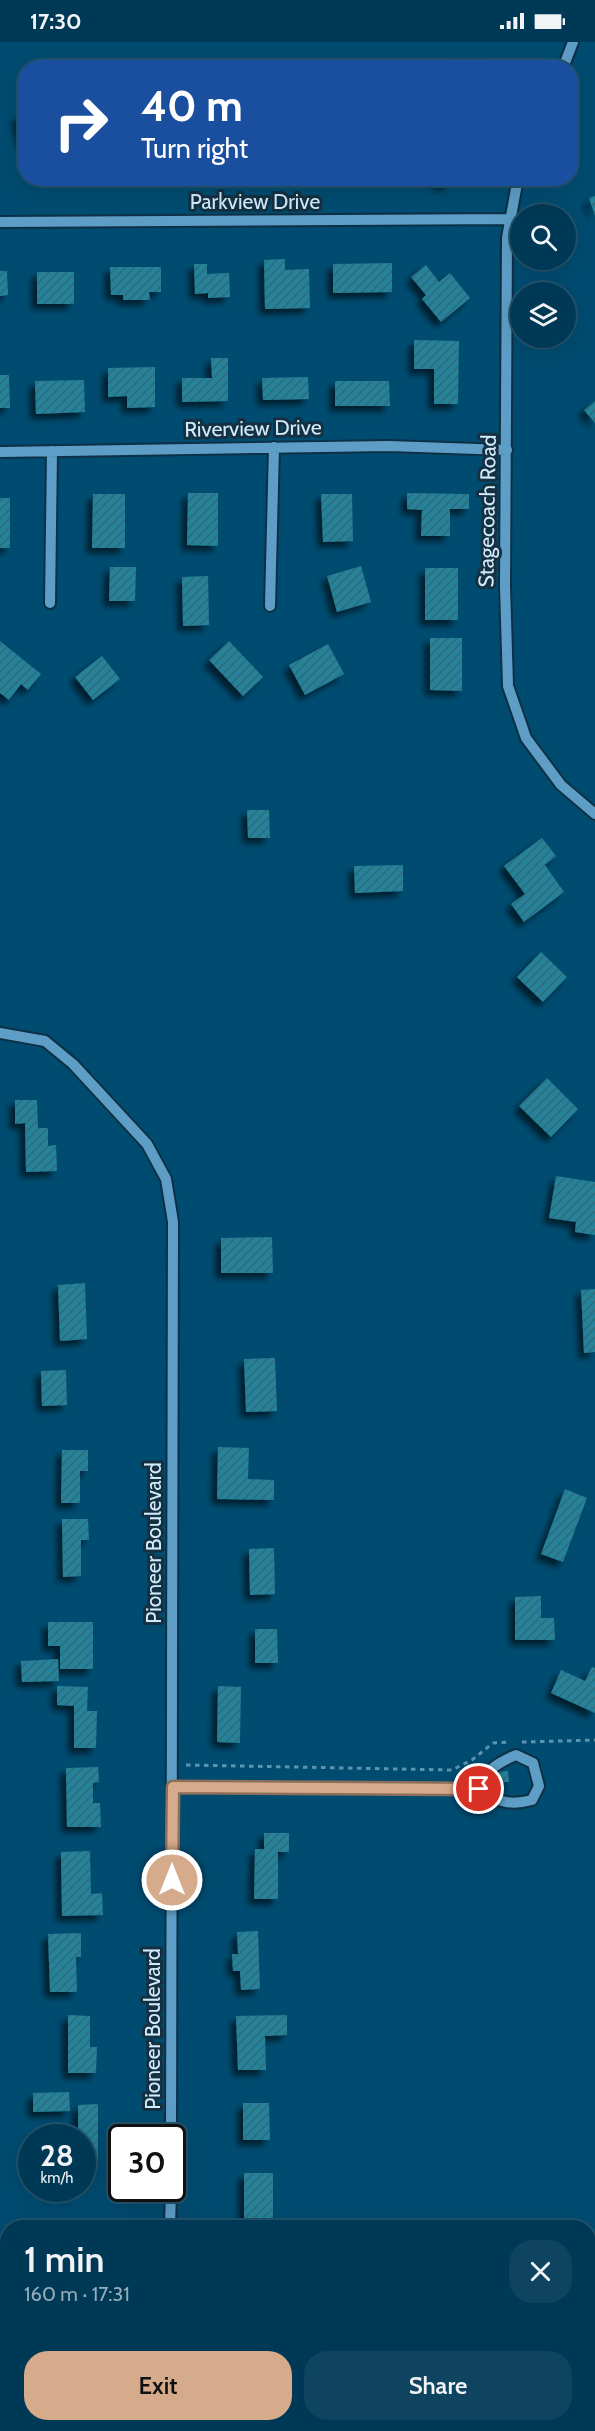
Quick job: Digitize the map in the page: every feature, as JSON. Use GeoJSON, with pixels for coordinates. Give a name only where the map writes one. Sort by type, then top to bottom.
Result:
{"type":"FeatureCollection","features":[{"type":"Feature","properties":{"kind":"street"},"geometry":{"type":"LineString","coordinates":[[566,60],[573,42]]}},
{"type":"Feature","properties":{"kind":"street","name":"Stagecoach Road"},"geometry":{"type":"LineString","coordinates":[[514,204],[517,186]]}},
{"type":"Feature","properties":{"kind":"street","name":"Parkview Drive"},"geometry":{"type":"LineString","coordinates":[[0,222],[510,219]]}},
{"type":"Feature","properties":{"kind":"street","name":"Stagecoach Road"},"geometry":{"type":"LineString","coordinates":[[510,224],[507,238],[505,586],[508,686],[526,738],[561,785],[595,814]]}},
{"type":"Feature","properties":{"kind":"street","name":"Riverview Drive"},"geometry":{"type":"LineString","coordinates":[[0,452],[389,446],[507,450]]}},
{"type":"Feature","properties":{"kind":"street"},"geometry":{"type":"LineString","coordinates":[[270,606],[274,447]]}},
{"type":"Feature","properties":{"kind":"street"},"geometry":{"type":"LineString","coordinates":[[50,603],[52,451]]}},
{"type":"Feature","properties":{"kind":"street","name":"Pioneer Boulevard"},"geometry":{"type":"LineString","coordinates":[[0,1033],[45,1041],[73,1064],[147,1144],[166,1179],[173,1222],[178,1787],[171,2124]]}},
{"type":"Feature","properties":{"kind":"street"},"geometry":{"type":"LineString","coordinates":[[178,1787],[479,1789],[497,1802],[515,1804],[532,1800],[539,1786],[533,1763],[516,1755],[495,1764],[484,1777],[479,1789]]}},
{"type":"Feature","properties":{"kind":"street"},"geometry":{"type":"LineString","coordinates":[[170,2220],[171,2202]]}},
{"type":"Feature","properties":{"kind":"path"},"geometry":{"type":"LineString","coordinates":[[178,1787],[183,1765],[452,1770],[472,1760],[493,1743],[595,1740]]}},
{"type":"Feature","properties":{"kind":"building"},"geometry":{"type":"Polygon","coordinates":[[[452,58],[497,58],[497,60],[452,60],[452,58]]]}},
{"type":"Feature","properties":{"kind":"building"},"geometry":{"type":"Polygon","coordinates":[[[595,196],[595,216],[589,198],[595,196]]]}},
{"type":"Feature","properties":{"kind":"building"},"geometry":{"type":"Polygon","coordinates":[[[285,259],[285,270],[309,269],[310,308],[265,309],[264,260],[285,259]]]}},
{"type":"Feature","properties":{"kind":"building"},"geometry":{"type":"Polygon","coordinates":[[[392,263],[392,292],[333,293],[333,264],[392,263]]]}},
{"type":"Feature","properties":{"kind":"building"},"geometry":{"type":"Polygon","coordinates":[[[194,264],[207,264],[207,274],[229,273],[230,297],[208,298],[208,293],[195,294],[194,264]]]}},
{"type":"Feature","properties":{"kind":"building"},"geometry":{"type":"Polygon","coordinates":[[[426,265],[439,282],[450,273],[470,298],[441,322],[422,299],[426,295],[411,277],[426,265]]]}},
{"type":"Feature","properties":{"kind":"building"},"geometry":{"type":"Polygon","coordinates":[[[110,267],[161,267],[161,292],[149,292],[150,300],[123,300],[123,295],[111,295],[110,267]]]}},
{"type":"Feature","properties":{"kind":"building"},"geometry":{"type":"Polygon","coordinates":[[[0,271],[7,271],[8,295],[0,296],[0,271]]]}},
{"type":"Feature","properties":{"kind":"building"},"geometry":{"type":"Polygon","coordinates":[[[37,272],[74,272],[74,304],[37,304],[37,272]]]}},
{"type":"Feature","properties":{"kind":"building"},"geometry":{"type":"Polygon","coordinates":[[[414,340],[459,341],[458,404],[434,404],[434,369],[414,369],[414,340]]]}},
{"type":"Feature","properties":{"kind":"building"},"geometry":{"type":"Polygon","coordinates":[[[211,358],[228,358],[228,401],[182,402],[182,378],[212,378],[211,358]]]}},
{"type":"Feature","properties":{"kind":"building"},"geometry":{"type":"Polygon","coordinates":[[[155,367],[155,407],[127,408],[127,396],[108,397],[108,368],[155,367]]]}},
{"type":"Feature","properties":{"kind":"building"},"geometry":{"type":"Polygon","coordinates":[[[0,375],[9,375],[10,408],[0,408],[0,375]]]}},
{"type":"Feature","properties":{"kind":"building"},"geometry":{"type":"Polygon","coordinates":[[[308,377],[309,399],[263,400],[262,378],[308,377]]]}},
{"type":"Feature","properties":{"kind":"building"},"geometry":{"type":"Polygon","coordinates":[[[84,380],[85,412],[36,414],[35,381],[84,380]]]}},
{"type":"Feature","properties":{"kind":"building"},"geometry":{"type":"Polygon","coordinates":[[[335,381],[389,381],[390,406],[335,406],[335,381]]]}},
{"type":"Feature","properties":{"kind":"building"},"geometry":{"type":"Polygon","coordinates":[[[595,401],[595,423],[584,410],[595,401]]]}},
{"type":"Feature","properties":{"kind":"building"},"geometry":{"type":"Polygon","coordinates":[[[188,493],[218,493],[218,546],[187,545],[188,493]]]}},
{"type":"Feature","properties":{"kind":"building"},"geometry":{"type":"Polygon","coordinates":[[[407,493],[469,494],[469,509],[450,509],[450,536],[421,536],[422,510],[407,509],[407,493]]]}},
{"type":"Feature","properties":{"kind":"building"},"geometry":{"type":"Polygon","coordinates":[[[93,494],[125,494],[125,548],[92,548],[93,494]]]}},
{"type":"Feature","properties":{"kind":"building"},"geometry":{"type":"Polygon","coordinates":[[[321,494],[352,494],[353,541],[323,542],[321,494]]]}},
{"type":"Feature","properties":{"kind":"building"},"geometry":{"type":"Polygon","coordinates":[[[0,498],[10,498],[10,548],[0,548],[0,498]]]}},
{"type":"Feature","properties":{"kind":"building"},"geometry":{"type":"Polygon","coordinates":[[[361,566],[371,602],[337,612],[327,576],[361,566]]]}},
{"type":"Feature","properties":{"kind":"building"},"geometry":{"type":"Polygon","coordinates":[[[110,567],[136,567],[135,601],[109,601],[110,567]]]}},
{"type":"Feature","properties":{"kind":"building"},"geometry":{"type":"Polygon","coordinates":[[[425,568],[458,568],[458,620],[425,620],[425,568]]]}},
{"type":"Feature","properties":{"kind":"building"},"geometry":{"type":"Polygon","coordinates":[[[208,576],[209,625],[183,626],[182,577],[208,576]]]}},
{"type":"Feature","properties":{"kind":"building"},"geometry":{"type":"Polygon","coordinates":[[[430,638],[462,638],[462,691],[430,690],[430,638]]]}},
{"type":"Feature","properties":{"kind":"building"},"geometry":{"type":"Polygon","coordinates":[[[0,641],[41,674],[28,690],[21,684],[9,700],[0,693],[0,641]]]}},
{"type":"Feature","properties":{"kind":"building"},"geometry":{"type":"Polygon","coordinates":[[[229,641],[263,677],[243,696],[209,660],[229,641]]]}},
{"type":"Feature","properties":{"kind":"building"},"geometry":{"type":"Polygon","coordinates":[[[328,644],[344,674],[305,695],[289,665],[328,644]]]}},
{"type":"Feature","properties":{"kind":"building"},"geometry":{"type":"Polygon","coordinates":[[[102,656],[120,679],[93,700],[75,677],[102,656]]]}},
{"type":"Feature","properties":{"kind":"building"},"geometry":{"type":"Polygon","coordinates":[[[247,810],[269,810],[270,838],[248,838],[247,810]]]}},
{"type":"Feature","properties":{"kind":"building"},"geometry":{"type":"Polygon","coordinates":[[[542,838],[556,856],[545,865],[564,892],[524,922],[511,904],[525,894],[504,866],[542,838]]]}},
{"type":"Feature","properties":{"kind":"building"},"geometry":{"type":"Polygon","coordinates":[[[403,865],[403,891],[355,893],[354,866],[403,865]]]}},
{"type":"Feature","properties":{"kind":"building"},"geometry":{"type":"Polygon","coordinates":[[[541,952],[567,977],[543,1002],[517,977],[541,952]]]}},
{"type":"Feature","properties":{"kind":"building"},"geometry":{"type":"Polygon","coordinates":[[[547,1078],[578,1109],[551,1137],[519,1106],[547,1078]]]}},
{"type":"Feature","properties":{"kind":"building"},"geometry":{"type":"Polygon","coordinates":[[[15,1100],[37,1100],[38,1128],[48,1128],[48,1146],[56,1145],[57,1171],[26,1172],[25,1123],[15,1124],[15,1100]]]}},
{"type":"Feature","properties":{"kind":"building"},"geometry":{"type":"Polygon","coordinates":[[[556,1176],[595,1182],[595,1235],[575,1232],[576,1222],[549,1218],[556,1176]]]}},
{"type":"Feature","properties":{"kind":"building"},"geometry":{"type":"Polygon","coordinates":[[[272,1237],[273,1273],[221,1273],[221,1238],[272,1237]]]}},
{"type":"Feature","properties":{"kind":"building"},"geometry":{"type":"Polygon","coordinates":[[[85,1283],[87,1339],[60,1341],[58,1285],[85,1283]]]}},
{"type":"Feature","properties":{"kind":"building"},"geometry":{"type":"Polygon","coordinates":[[[595,1289],[595,1352],[584,1353],[581,1290],[595,1289]]]}},
{"type":"Feature","properties":{"kind":"building"},"geometry":{"type":"Polygon","coordinates":[[[275,1358],[277,1411],[246,1412],[244,1359],[275,1358]]]}},
{"type":"Feature","properties":{"kind":"building"},"geometry":{"type":"Polygon","coordinates":[[[66,1370],[67,1405],[42,1406],[41,1371],[66,1370]]]}},
{"type":"Feature","properties":{"kind":"building"},"geometry":{"type":"Polygon","coordinates":[[[218,1447],[249,1448],[248,1479],[274,1480],[274,1500],[217,1499],[218,1447]]]}},
{"type":"Feature","properties":{"kind":"building"},"geometry":{"type":"Polygon","coordinates":[[[62,1450],[88,1450],[88,1471],[80,1471],[80,1503],[61,1503],[62,1450]]]}},
{"type":"Feature","properties":{"kind":"building"},"geometry":{"type":"Polygon","coordinates":[[[565,1489],[587,1498],[563,1562],[541,1554],[565,1489]]]}},
{"type":"Feature","properties":{"kind":"building"},"geometry":{"type":"Polygon","coordinates":[[[62,1519],[88,1519],[89,1540],[81,1540],[81,1576],[63,1577],[62,1519]]]}},
{"type":"Feature","properties":{"kind":"building"},"geometry":{"type":"Polygon","coordinates":[[[274,1548],[275,1594],[250,1595],[249,1549],[274,1548]]]}},
{"type":"Feature","properties":{"kind":"building"},"geometry":{"type":"Polygon","coordinates":[[[541,1596],[541,1618],[554,1618],[555,1640],[515,1640],[515,1597],[541,1596]]]}},
{"type":"Feature","properties":{"kind":"building"},"geometry":{"type":"Polygon","coordinates":[[[48,1622],[93,1622],[93,1669],[60,1669],[60,1646],[48,1646],[48,1622]]]}},
{"type":"Feature","properties":{"kind":"building"},"geometry":{"type":"Polygon","coordinates":[[[255,1629],[277,1629],[278,1663],[255,1663],[255,1629]]]}},
{"type":"Feature","properties":{"kind":"building"},"geometry":{"type":"Polygon","coordinates":[[[58,1659],[59,1681],[22,1682],[21,1661],[58,1659]]]}},
{"type":"Feature","properties":{"kind":"building"},"geometry":{"type":"Polygon","coordinates":[[[592,1667],[595,1668],[595,1713],[551,1693],[561,1670],[585,1681],[592,1667]]]}},
{"type":"Feature","properties":{"kind":"building"},"geometry":{"type":"Polygon","coordinates":[[[57,1686],[88,1687],[87,1711],[97,1711],[96,1748],[74,1748],[74,1706],[57,1705],[57,1686]]]}},
{"type":"Feature","properties":{"kind":"building"},"geometry":{"type":"Polygon","coordinates":[[[218,1686],[241,1687],[240,1743],[217,1742],[218,1686]]]}},
{"type":"Feature","properties":{"kind":"building"},"geometry":{"type":"Polygon","coordinates":[[[98,1767],[99,1782],[93,1783],[93,1803],[100,1803],[101,1827],[67,1827],[66,1768],[98,1767]]]}},
{"type":"Feature","properties":{"kind":"building"},"geometry":{"type":"Polygon","coordinates":[[[508,1771],[509,1782],[497,1782],[496,1772],[508,1771]]]}},
{"type":"Feature","properties":{"kind":"building"},"geometry":{"type":"Polygon","coordinates":[[[264,1833],[289,1833],[289,1852],[278,1852],[278,1899],[254,1899],[255,1849],[264,1849],[264,1833]]]}},
{"type":"Feature","properties":{"kind":"building"},"geometry":{"type":"Polygon","coordinates":[[[90,1851],[91,1894],[102,1893],[103,1915],[62,1916],[61,1852],[90,1851]]]}},
{"type":"Feature","properties":{"kind":"building"},"geometry":{"type":"Polygon","coordinates":[[[258,1931],[260,1989],[241,1990],[240,1971],[233,1971],[232,1954],[238,1954],[237,1932],[258,1931]]]}},
{"type":"Feature","properties":{"kind":"building"},"geometry":{"type":"Polygon","coordinates":[[[81,1933],[81,1957],[76,1957],[77,1992],[50,1992],[48,1934],[81,1933]]]}},
{"type":"Feature","properties":{"kind":"building"},"geometry":{"type":"Polygon","coordinates":[[[68,2015],[90,2016],[90,2047],[97,2047],[96,2073],[68,2073],[68,2015]]]}},
{"type":"Feature","properties":{"kind":"building"},"geometry":{"type":"Polygon","coordinates":[[[287,2015],[287,2035],[265,2036],[266,2070],[238,2070],[236,2016],[287,2015]]]}},
{"type":"Feature","properties":{"kind":"building"},"geometry":{"type":"Polygon","coordinates":[[[69,2092],[70,2111],[33,2112],[33,2093],[69,2092]]]}},
{"type":"Feature","properties":{"kind":"building"},"geometry":{"type":"Polygon","coordinates":[[[243,2103],[269,2103],[270,2140],[243,2140],[243,2103]]]}},
{"type":"Feature","properties":{"kind":"building"},"geometry":{"type":"Polygon","coordinates":[[[98,2104],[98,2165],[96,2165],[96,2124],[78,2124],[78,2105],[98,2104]]]}},
{"type":"Feature","properties":{"kind":"building"},"geometry":{"type":"Polygon","coordinates":[[[244,2173],[273,2173],[273,2220],[244,2220],[244,2173]]]}},
{"type":"Feature","properties":{"kind":"route"},"geometry":{"type":"LineString","coordinates":[[172,1880],[173,1787],[479,1789]]}}]}
